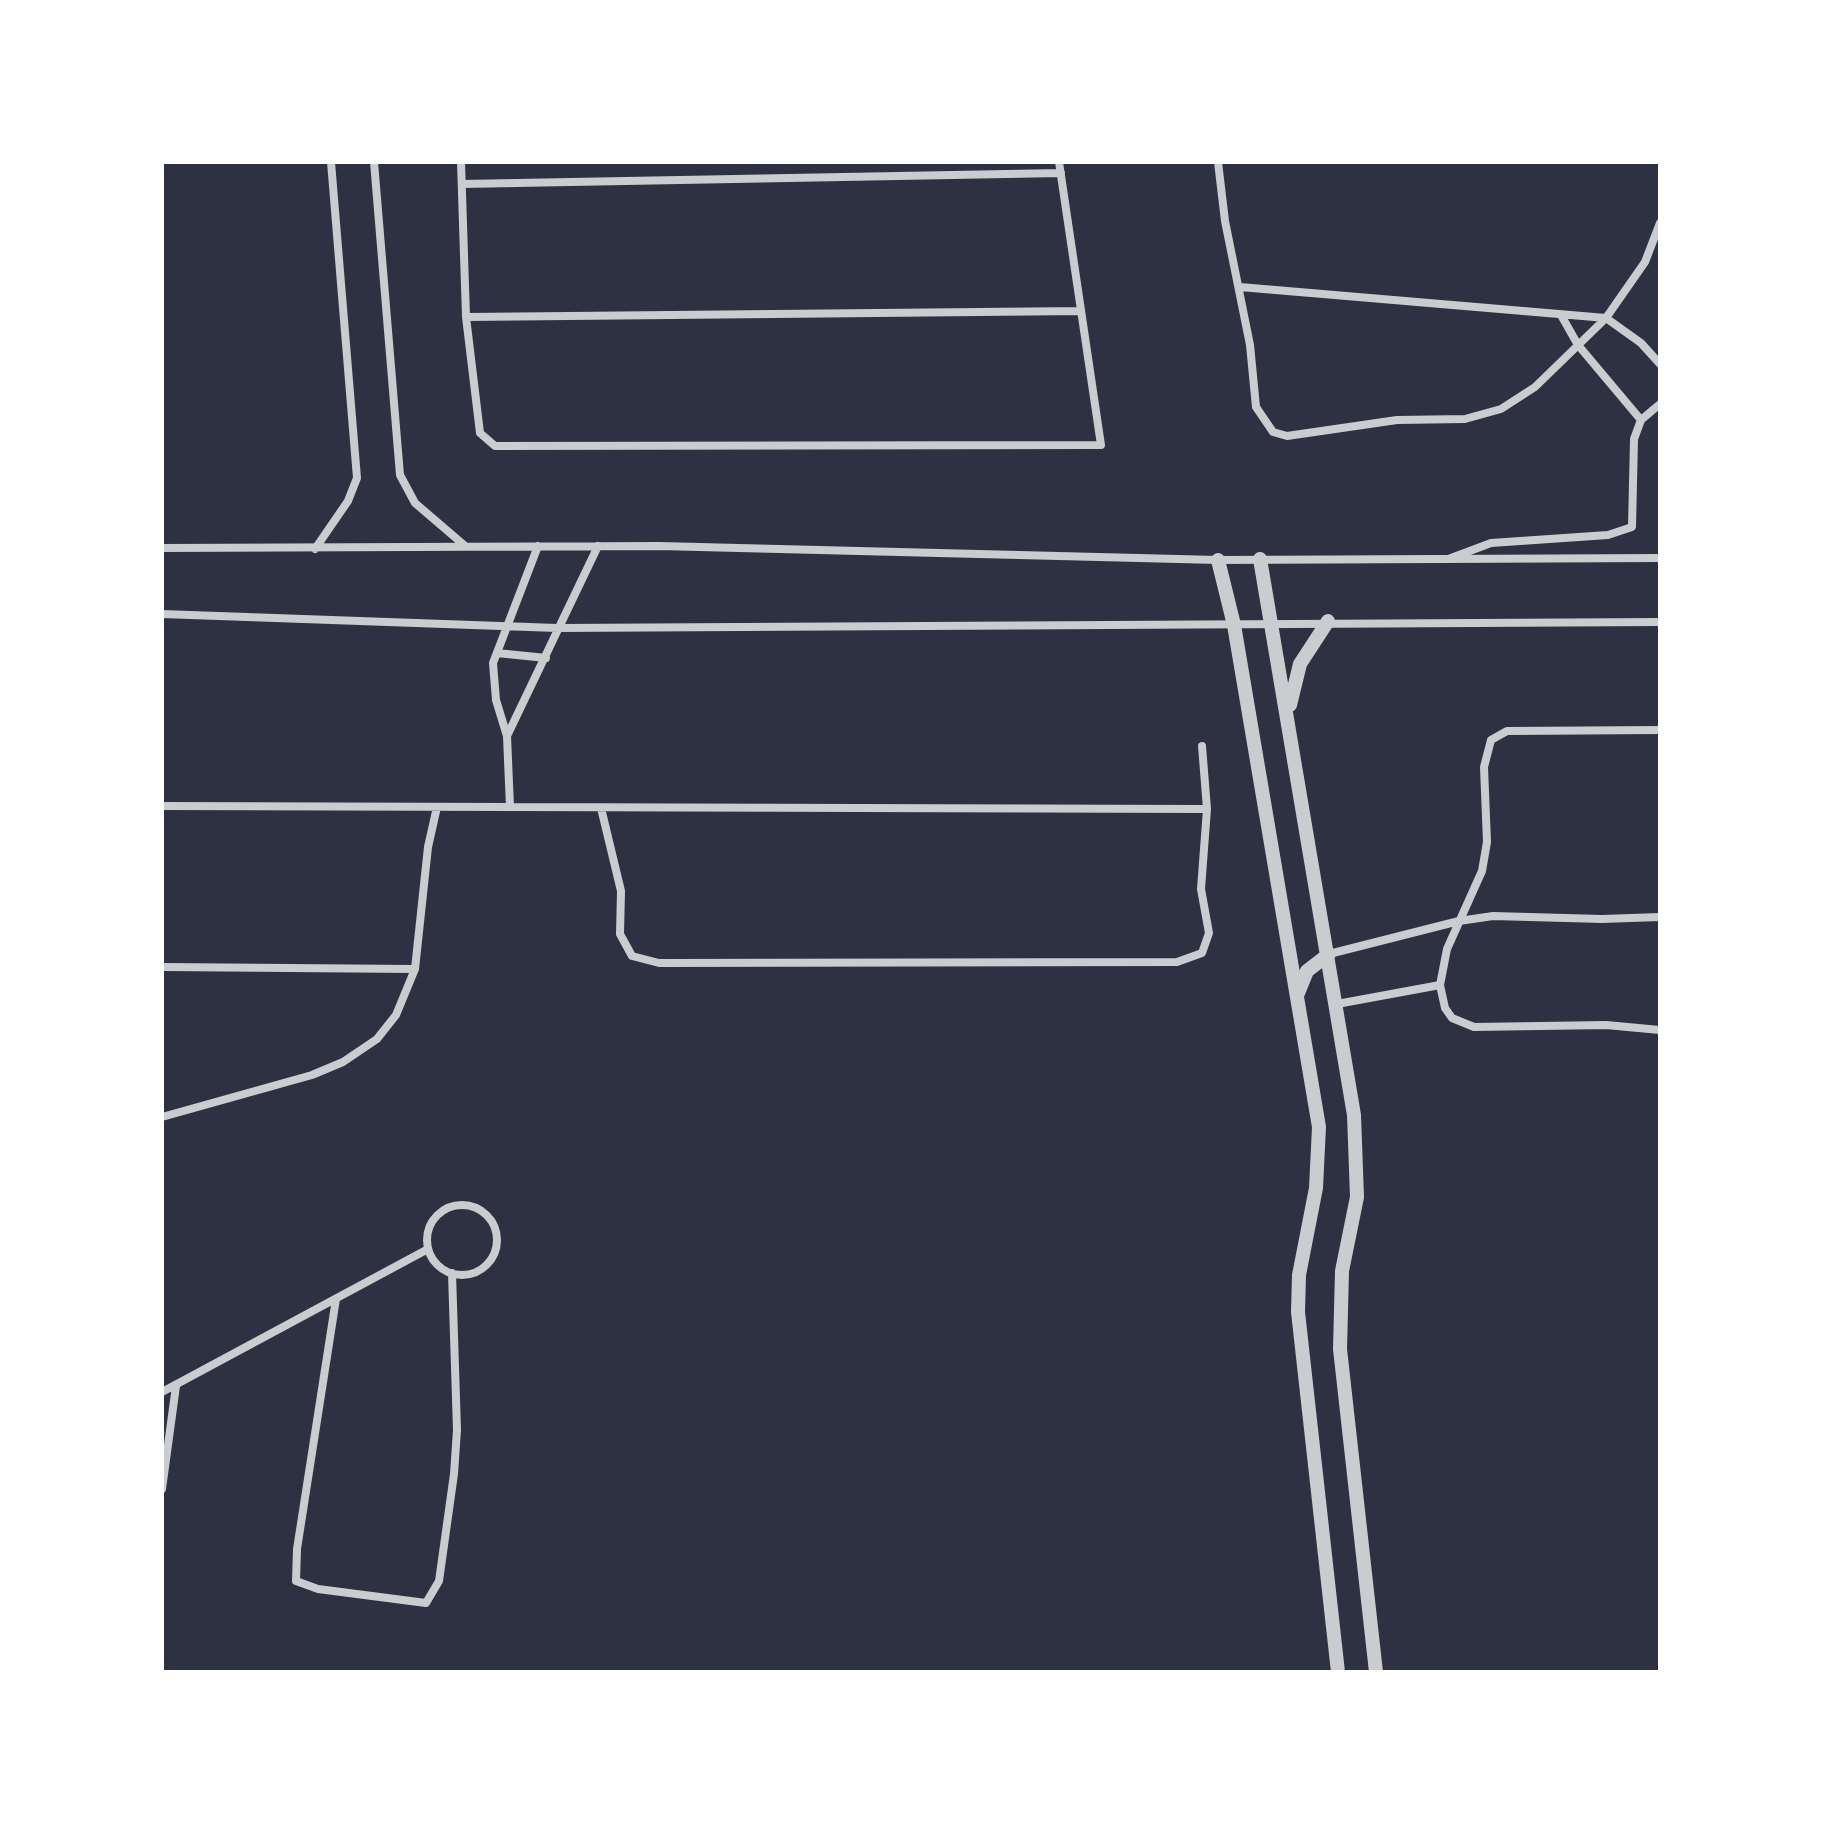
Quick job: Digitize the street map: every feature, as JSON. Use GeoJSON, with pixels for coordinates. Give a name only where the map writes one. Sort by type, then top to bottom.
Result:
{"type":"FeatureCollection","features":[{"type":"Feature","properties":{"kind":"street"},"geometry":{"type":"LineString","coordinates":[[315,549],[348,501],[357,478],[331,162]]}},
{"type":"Feature","properties":{"kind":"street"},"geometry":{"type":"LineString","coordinates":[[374,162],[400,475],[415,503],[465,545]]}},
{"type":"Feature","properties":{"kind":"street"},"geometry":{"type":"LineString","coordinates":[[461,162],[466,317],[480,433],[495,446],[1101,445],[1059,162]]}},
{"type":"Feature","properties":{"kind":"street"},"geometry":{"type":"LineString","coordinates":[[1218,162],[1240,287],[1256,407],[1273,432],[1287,436],[1397,420],[1465,419],[1501,409],[1535,387],[1606,318],[1645,262],[1660,223]]}},
{"type":"Feature","properties":{"kind":"street"},"geometry":{"type":"LineString","coordinates":[[462,184],[1061,173]]}},
{"type":"Feature","properties":{"kind":"street"},"geometry":{"type":"LineString","coordinates":[[1240,287],[1331,292],[1606,318],[1641,343],[1660,364]]}},
{"type":"Feature","properties":{"kind":"street"},"geometry":{"type":"LineString","coordinates":[[466,317],[1081,311]]}},
{"type":"Feature","properties":{"kind":"street"},"geometry":{"type":"LineString","coordinates":[[1561,315],[1578,345],[1641,420]]}},
{"type":"Feature","properties":{"kind":"street"},"geometry":{"type":"LineString","coordinates":[[1448,559],[1491,543],[1608,535],[1632,527],[1635,518],[1632,458],[1641,420],[1660,404]]}},
{"type":"Feature","properties":{"kind":"street"},"geometry":{"type":"LineString","coordinates":[[162,548],[315,549],[465,545],[1218,560],[1660,558]]}},
{"type":"Feature","properties":{"kind":"street"},"geometry":{"type":"LineString","coordinates":[[510,807],[507,736],[493,681],[497,653],[538,546]]}},
{"type":"Feature","properties":{"kind":"street"},"geometry":{"type":"LineString","coordinates":[[507,736],[598,546]]}},
{"type":"Feature","properties":{"kind":"street"},"geometry":{"type":"LineString","coordinates":[[1260,559],[1354,1115],[1358,1174],[1352,1231],[1342,1271],[1340,1349],[1376,1672]]}},
{"type":"Feature","properties":{"kind":"street"},"geometry":{"type":"LineString","coordinates":[[1218,560],[1234,625],[1316,1098],[1320,1159],[1299,1275],[1298,1312],[1338,1672]]}},
{"type":"Feature","properties":{"kind":"street"},"geometry":{"type":"LineString","coordinates":[[162,614],[557,628],[1234,625],[1328,621],[1660,622]]}},
{"type":"Feature","properties":{"kind":"street"},"geometry":{"type":"LineString","coordinates":[[1288,713],[1300,664],[1328,621]]}},
{"type":"Feature","properties":{"kind":"street"},"geometry":{"type":"LineString","coordinates":[[497,653],[546,658]]}},
{"type":"Feature","properties":{"kind":"street"},"geometry":{"type":"LineString","coordinates":[[1660,730],[1507,731],[1491,740],[1484,767],[1487,842],[1482,871],[1447,949],[1440,985],[1445,1008],[1452,1018],[1474,1027],[1606,1025],[1660,1030]]}},
{"type":"Feature","properties":{"kind":"street"},"geometry":{"type":"LineString","coordinates":[[601,808],[621,891],[620,934],[632,956],[659,963],[1177,962],[1202,953],[1209,933],[1201,889],[1207,809],[1202,746]]}},
{"type":"Feature","properties":{"kind":"street"},"geometry":{"type":"LineString","coordinates":[[162,806],[1207,809]]}},
{"type":"Feature","properties":{"kind":"street"},"geometry":{"type":"LineString","coordinates":[[162,1117],[312,1075],[363,1051],[396,1015],[415,969],[428,847],[437,807]]}},
{"type":"Feature","properties":{"kind":"street"},"geometry":{"type":"LineString","coordinates":[[1298,997],[1307,971],[1329,954],[1459,921],[1493,916],[1660,917]]}},
{"type":"Feature","properties":{"kind":"street"},"geometry":{"type":"LineString","coordinates":[[162,967],[415,969]]}},
{"type":"Feature","properties":{"kind":"street"},"geometry":{"type":"LineString","coordinates":[[1337,1004],[1440,985]]}},
{"type":"Feature","properties":{"kind":"street"},"geometry":{"type":"LineString","coordinates":[[464,1205],[474,1207],[491,1220],[497,1240],[490,1261],[473,1273],[452,1273],[437,1264],[428,1249],[430,1228],[443,1211],[464,1205]]}},
{"type":"Feature","properties":{"kind":"street"},"geometry":{"type":"LineString","coordinates":[[162,1392],[428,1249]]}},
{"type":"Feature","properties":{"kind":"street"},"geometry":{"type":"LineString","coordinates":[[336,1299],[297,1549],[296,1581],[318,1589],[426,1603],[439,1581],[454,1474],[457,1430],[452,1273]]}},
{"type":"Feature","properties":{"kind":"street"},"geometry":{"type":"LineString","coordinates":[[162,1489],[176,1386]]}}]}
